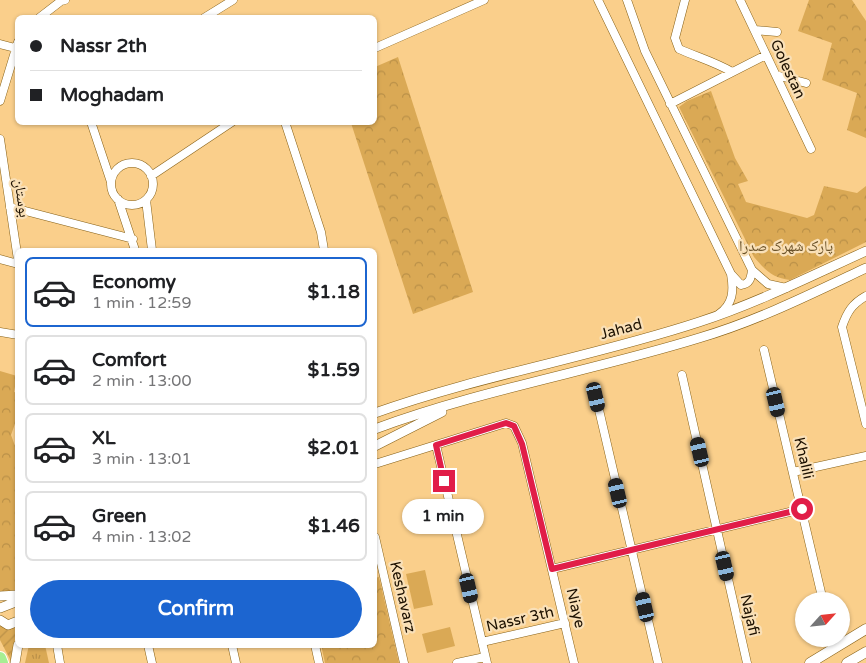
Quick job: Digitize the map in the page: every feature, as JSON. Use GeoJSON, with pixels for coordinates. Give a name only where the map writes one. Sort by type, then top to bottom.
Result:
{"type":"FeatureCollection","features":[{"type":"Feature","properties":{"kind":"highway"},"geometry":{"type":"LineString","coordinates":[[0,658],[2,663]]}},
{"type":"Feature","properties":{"kind":"main road"},"geometry":{"type":"LineString","coordinates":[[810,663],[866,629]]}},
{"type":"Feature","properties":{"kind":"main road"},"geometry":{"type":"LineString","coordinates":[[847,663],[866,652]]}},
{"type":"Feature","properties":{"kind":"street"},"geometry":{"type":"LineString","coordinates":[[43,15],[64,0]]}},
{"type":"Feature","properties":{"kind":"street"},"geometry":{"type":"LineString","coordinates":[[209,15],[233,0]]}},
{"type":"Feature","properties":{"kind":"street"},"geometry":{"type":"LineString","coordinates":[[377,47],[484,0]]}},
{"type":"Feature","properties":{"kind":"street"},"geometry":{"type":"LineString","coordinates":[[598,0],[732,274],[741,285],[746,285],[749,282],[752,270]]}},
{"type":"Feature","properties":{"kind":"street"},"geometry":{"type":"LineString","coordinates":[[627,0],[638,34],[670,104],[752,270],[768,284],[786,288]]}},
{"type":"Feature","properties":{"kind":"street"},"geometry":{"type":"LineString","coordinates":[[685,0],[675,38],[679,49],[701,60],[714,62],[732,72]]}},
{"type":"Feature","properties":{"kind":"street","name":"Golestan"},"geometry":{"type":"LineString","coordinates":[[740,0],[812,149]]}},
{"type":"Feature","properties":{"kind":"street"},"geometry":{"type":"LineString","coordinates":[[755,30],[777,32]]}},
{"type":"Feature","properties":{"kind":"street"},"geometry":{"type":"LineString","coordinates":[[0,44],[15,45]]}},
{"type":"Feature","properties":{"kind":"street"},"geometry":{"type":"LineString","coordinates":[[0,101],[15,48]]}},
{"type":"Feature","properties":{"kind":"street"},"geometry":{"type":"LineString","coordinates":[[670,104],[766,55]]}},
{"type":"Feature","properties":{"kind":"street"},"geometry":{"type":"LineString","coordinates":[[776,75],[806,83]]}},
{"type":"Feature","properties":{"kind":"street"},"geometry":{"type":"LineString","coordinates":[[92,125],[112,189],[118,199],[134,248]]}},
{"type":"Feature","properties":{"kind":"street"},"geometry":{"type":"LineString","coordinates":[[151,176],[228,125]]}},
{"type":"Feature","properties":{"kind":"street"},"geometry":{"type":"LineString","coordinates":[[286,125],[321,232],[324,248]]}},
{"type":"Feature","properties":{"kind":"street","name":"بوستان"},"geometry":{"type":"LineString","coordinates":[[0,139],[4,188],[10,207],[16,248]]}},
{"type":"Feature","properties":{"kind":"street"},"geometry":{"type":"LineString","coordinates":[[111,182],[116,171],[132,164],[143,167],[151,176],[152,188],[146,200],[152,248]]}},
{"type":"Feature","properties":{"kind":"street"},"geometry":{"type":"LineString","coordinates":[[118,199],[132,205],[146,200]]}},
{"type":"Feature","properties":{"kind":"street"},"geometry":{"type":"LineString","coordinates":[[10,207],[132,239]]}},
{"type":"Feature","properties":{"kind":"street","name":"Jahad"},"geometry":{"type":"LineString","coordinates":[[377,412],[445,391],[716,316],[786,288],[866,251]]}},
{"type":"Feature","properties":{"kind":"street"},"geometry":{"type":"LineString","coordinates":[[0,259],[15,263]]}},
{"type":"Feature","properties":{"kind":"street","name":"Jahad"},"geometry":{"type":"LineString","coordinates":[[377,428],[461,402],[724,330],[768,313],[866,268]]}},
{"type":"Feature","properties":{"kind":"street"},"geometry":{"type":"LineString","coordinates":[[716,316],[725,310],[732,298],[732,274]]}},
{"type":"Feature","properties":{"kind":"street"},"geometry":{"type":"LineString","coordinates":[[866,296],[857,301],[847,312],[842,327],[866,424]]}},
{"type":"Feature","properties":{"kind":"street"},"geometry":{"type":"LineString","coordinates":[[0,332],[15,334]]}},
{"type":"Feature","properties":{"kind":"street","name":"Khalili"},"geometry":{"type":"LineString","coordinates":[[764,350],[821,592]]}},
{"type":"Feature","properties":{"kind":"street","name":"Najafi"},"geometry":{"type":"LineString","coordinates":[[682,375],[746,660]]}},
{"type":"Feature","properties":{"kind":"street"},"geometry":{"type":"LineString","coordinates":[[596,397],[658,663]]}},
{"type":"Feature","properties":{"kind":"street"},"geometry":{"type":"LineString","coordinates":[[377,445],[461,402]]}},
{"type":"Feature","properties":{"kind":"street","name":"Niaye"},"geometry":{"type":"LineString","coordinates":[[377,463],[506,423],[514,426],[522,444],[574,663]]}},
{"type":"Feature","properties":{"kind":"street"},"geometry":{"type":"LineString","coordinates":[[436,445],[486,660],[457,663]]}},
{"type":"Feature","properties":{"kind":"street"},"geometry":{"type":"LineString","coordinates":[[793,472],[866,456]]}},
{"type":"Feature","properties":{"kind":"street"},"geometry":{"type":"LineString","coordinates":[[552,569],[802,509]]}},
{"type":"Feature","properties":{"kind":"street","name":"Keshavarz"},"geometry":{"type":"LineString","coordinates":[[377,546],[404,663]]}},
{"type":"Feature","properties":{"kind":"street"},"geometry":{"type":"LineString","coordinates":[[0,596],[15,595]]}},
{"type":"Feature","properties":{"kind":"street"},"geometry":{"type":"LineString","coordinates":[[0,608],[15,602]]}},
{"type":"Feature","properties":{"kind":"street"},"geometry":{"type":"LineString","coordinates":[[0,620],[8,625],[15,622]]}},
{"type":"Feature","properties":{"kind":"street","name":"Nassr 3th"},"geometry":{"type":"LineString","coordinates":[[482,642],[565,623]]}},
{"type":"Feature","properties":{"kind":"street"},"geometry":{"type":"LineString","coordinates":[[15,663],[18,648]]}},
{"type":"Feature","properties":{"kind":"street"},"geometry":{"type":"LineString","coordinates":[[57,648],[60,663]]}},
{"type":"Feature","properties":{"kind":"street"},"geometry":{"type":"LineString","coordinates":[[149,648],[152,663]]}},
{"type":"Feature","properties":{"kind":"street"},"geometry":{"type":"LineString","coordinates":[[233,648],[236,663]]}},
{"type":"Feature","properties":{"kind":"street"},"geometry":{"type":"LineString","coordinates":[[316,648],[319,663]]}},
{"type":"Feature","properties":{"kind":"street"},"geometry":{"type":"LineString","coordinates":[[746,660],[752,663]]}},
{"type":"Feature","properties":{"kind":"green space"},"geometry":{"type":"Polygon","coordinates":[[[809,0],[852,0],[866,21],[866,138],[847,130],[857,93],[822,80],[832,43],[798,31],[809,0]]]}},
{"type":"Feature","properties":{"kind":"green space"},"geometry":{"type":"Polygon","coordinates":[[[398,57],[473,292],[413,314],[352,125],[377,125],[377,66],[398,57]]]}},
{"type":"Feature","properties":{"kind":"green space","name":"پارک شهرک صدرا"},"geometry":{"type":"Polygon","coordinates":[[[711,91],[735,158],[748,181],[738,184],[746,202],[807,218],[814,215],[824,186],[857,193],[866,186],[866,242],[790,280],[770,273],[762,266],[754,257],[679,107],[687,101],[711,91]]]}},
{"type":"Feature","properties":{"kind":"green space"},"geometry":{"type":"Polygon","coordinates":[[[0,371],[15,375],[15,424],[11,435],[15,446],[15,590],[0,592],[0,371]]]}},
{"type":"Feature","properties":{"kind":"green space"},"geometry":{"type":"Polygon","coordinates":[[[425,570],[433,605],[414,609],[406,574],[425,570]]]}},
{"type":"Feature","properties":{"kind":"green space"},"geometry":{"type":"Polygon","coordinates":[[[379,577],[399,663],[325,663],[322,648],[377,648],[377,578],[379,577]]]}},
{"type":"Feature","properties":{"kind":"green space"},"geometry":{"type":"Polygon","coordinates":[[[0,626],[7,628],[15,626],[15,640],[11,661],[0,640],[0,626]]]}},
{"type":"Feature","properties":{"kind":"green space"},"geometry":{"type":"Polygon","coordinates":[[[450,627],[455,646],[427,653],[422,634],[450,627]]]}},
{"type":"Feature","properties":{"kind":"green space"},"geometry":{"type":"Polygon","coordinates":[[[28,648],[46,648],[49,663],[25,663],[28,648]]]}},
{"type":"Feature","properties":{"kind":"route"},"geometry":{"type":"LineString","coordinates":[[444,481],[436,445],[506,423],[514,426],[520,434],[552,569],[802,509]]}}]}
